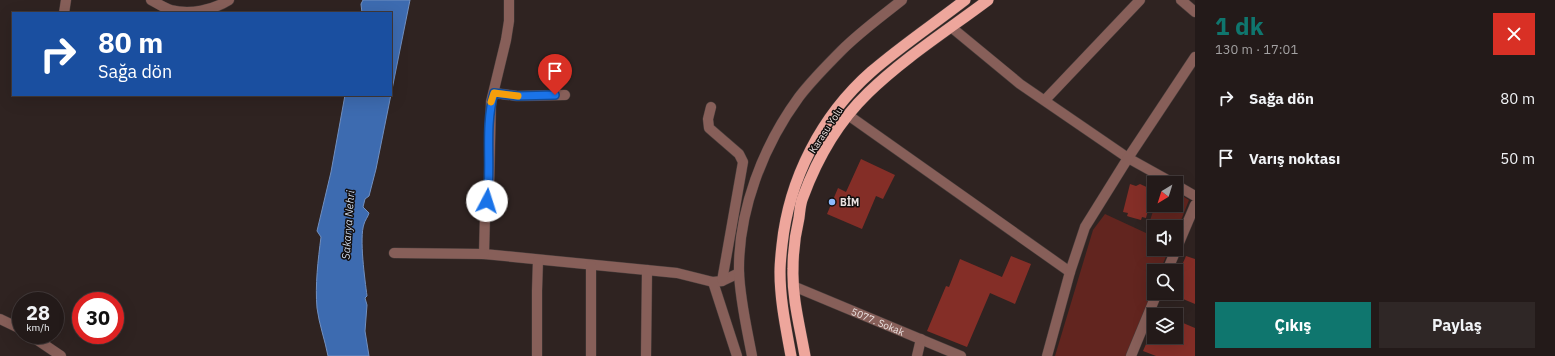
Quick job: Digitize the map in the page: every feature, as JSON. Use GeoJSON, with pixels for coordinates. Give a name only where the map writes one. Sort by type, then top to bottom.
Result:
{"type":"FeatureCollection","features":[{"type":"Feature","properties":{"kind":"highway","name":"Karasu Yolu"},"geometry":{"type":"LineString","coordinates":[[791,356],[781,304],[780,270],[785,222],[796,179],[830,115],[853,90],[871,72],[965,0]]}},
{"type":"Feature","properties":{"kind":"highway","name":"Karasu Yolu"},"geometry":{"type":"LineString","coordinates":[[805,356],[794,286],[793,247],[802,198],[823,153],[848,115],[868,93],[887,76],[988,0]]}},
{"type":"Feature","properties":{"kind":"street"},"geometry":{"type":"LineString","coordinates":[[64,12],[66,0]]}},
{"type":"Feature","properties":{"kind":"street"},"geometry":{"type":"LineString","coordinates":[[151,0],[169,10],[179,12],[201,11],[218,6],[229,0]]}},
{"type":"Feature","properties":{"kind":"street"},"geometry":{"type":"LineString","coordinates":[[484,254],[485,214],[489,188],[491,102],[506,40],[509,0]]}},
{"type":"Feature","properties":{"kind":"street"},"geometry":{"type":"LineString","coordinates":[[752,356],[745,322],[739,273],[742,233],[750,194],[770,146],[799,97],[838,54],[902,0]]}},
{"type":"Feature","properties":{"kind":"street"},"geometry":{"type":"LineString","coordinates":[[1045,100],[1140,0]]}},
{"type":"Feature","properties":{"kind":"street"},"geometry":{"type":"LineString","coordinates":[[1181,0],[1195,12]]}},
{"type":"Feature","properties":{"kind":"street"},"geometry":{"type":"LineString","coordinates":[[951,27],[1020,84],[1128,158],[1160,176]]}},
{"type":"Feature","properties":{"kind":"street"},"geometry":{"type":"LineString","coordinates":[[1047,356],[1070,272],[1085,227],[1128,158],[1195,57]]}},
{"type":"Feature","properties":{"kind":"street"},"geometry":{"type":"LineString","coordinates":[[494,93],[517,96],[565,95]]}},
{"type":"Feature","properties":{"kind":"street"},"geometry":{"type":"LineString","coordinates":[[711,107],[708,119],[709,128],[739,154],[742,162],[717,282],[737,356]]}},
{"type":"Feature","properties":{"kind":"street"},"geometry":{"type":"LineString","coordinates":[[848,115],[1070,272]]}},
{"type":"Feature","properties":{"kind":"street"},"geometry":{"type":"LineString","coordinates":[[1183,189],[1195,196]]}},
{"type":"Feature","properties":{"kind":"street"},"geometry":{"type":"LineString","coordinates":[[1170,264],[1195,205]]}},
{"type":"Feature","properties":{"kind":"street"},"geometry":{"type":"LineString","coordinates":[[394,253],[484,254],[677,273],[717,282],[739,273]]}},
{"type":"Feature","properties":{"kind":"street"},"geometry":{"type":"LineString","coordinates":[[538,260],[538,356]]}},
{"type":"Feature","properties":{"kind":"street"},"geometry":{"type":"LineString","coordinates":[[591,265],[591,356]]}},
{"type":"Feature","properties":{"kind":"street"},"geometry":{"type":"LineString","coordinates":[[646,356],[647,270]]}},
{"type":"Feature","properties":{"kind":"street","name":"5077. Sokak"},"geometry":{"type":"LineString","coordinates":[[794,286],[961,356]]}},
{"type":"Feature","properties":{"kind":"street"},"geometry":{"type":"LineString","coordinates":[[1131,356],[1154,300]]}},
{"type":"Feature","properties":{"kind":"street"},"geometry":{"type":"LineString","coordinates":[[0,319],[12,325]]}},
{"type":"Feature","properties":{"kind":"street"},"geometry":{"type":"LineString","coordinates":[[917,356],[921,340]]}},
{"type":"Feature","properties":{"kind":"street"},"geometry":{"type":"LineString","coordinates":[[43,344],[60,356]]}},
{"type":"Feature","properties":{"kind":"shaded area"},"geometry":{"type":"Polygon","coordinates":[[[1183,196],[1189,200],[1181,220],[1150,220],[1153,212],[1183,212],[1183,196]]]}},
{"type":"Feature","properties":{"kind":"shaded area"},"geometry":{"type":"Polygon","coordinates":[[[1105,214],[1146,233],[1147,230],[1147,256],[1166,256],[1163,264],[1147,264],[1147,300],[1149,300],[1126,356],[1055,356],[1093,230],[1105,214]]]}},
{"type":"Feature","properties":{"kind":"water"},"geometry":{"type":"Polygon","coordinates":[[[363,0],[410,0],[392,89],[392,12],[362,12],[361,4],[363,0]]]}},
{"type":"Feature","properties":{"kind":"water","name":"Sakarya Nehri"},"geometry":{"type":"Polygon","coordinates":[[[345,96],[391,96],[376,169],[369,196],[365,199],[363,207],[369,213],[364,224],[362,239],[367,296],[365,298],[367,305],[365,331],[369,356],[328,356],[319,320],[316,299],[321,237],[317,231],[331,172],[345,96]]]}},
{"type":"Feature","properties":{"kind":"building"},"geometry":{"type":"Polygon","coordinates":[[[861,159],[895,175],[883,199],[876,196],[862,229],[827,214],[838,188],[846,192],[861,159]]]}},
{"type":"Feature","properties":{"kind":"building"},"geometry":{"type":"Polygon","coordinates":[[[1130,184],[1136,186],[1140,184],[1147,187],[1148,212],[1146,218],[1142,217],[1141,220],[1127,216],[1128,213],[1123,212],[1130,184]]]}},
{"type":"Feature","properties":{"kind":"building"},"geometry":{"type":"Polygon","coordinates":[[[1011,256],[1031,264],[1015,304],[990,293],[967,347],[927,331],[946,286],[949,287],[960,259],[1002,277],[1011,256]]]}},
{"type":"Feature","properties":{"kind":"building"},"geometry":{"type":"Polygon","coordinates":[[[1186,256],[1195,259],[1195,304],[1183,299],[1183,264],[1186,256]]]}},
{"type":"Feature","properties":{"kind":"building"},"geometry":{"type":"Polygon","coordinates":[[[1183,323],[1195,328],[1195,356],[1156,356],[1143,351],[1147,342],[1147,344],[1183,344],[1183,323]]]}},
{"type":"Feature","properties":{"kind":"slow traffic"},"geometry":{"type":"LineString","coordinates":[[491,102],[494,93],[518,96]]}},
{"type":"Feature","properties":{"kind":"place","name":"BİM"},"geometry":{"type":"Point","coordinates":[832,202]}},
{"type":"Feature","properties":{"kind":"route"},"geometry":{"type":"LineString","coordinates":[[487,201],[489,188],[491,102],[494,93],[517,96],[555,95]]}}]}
